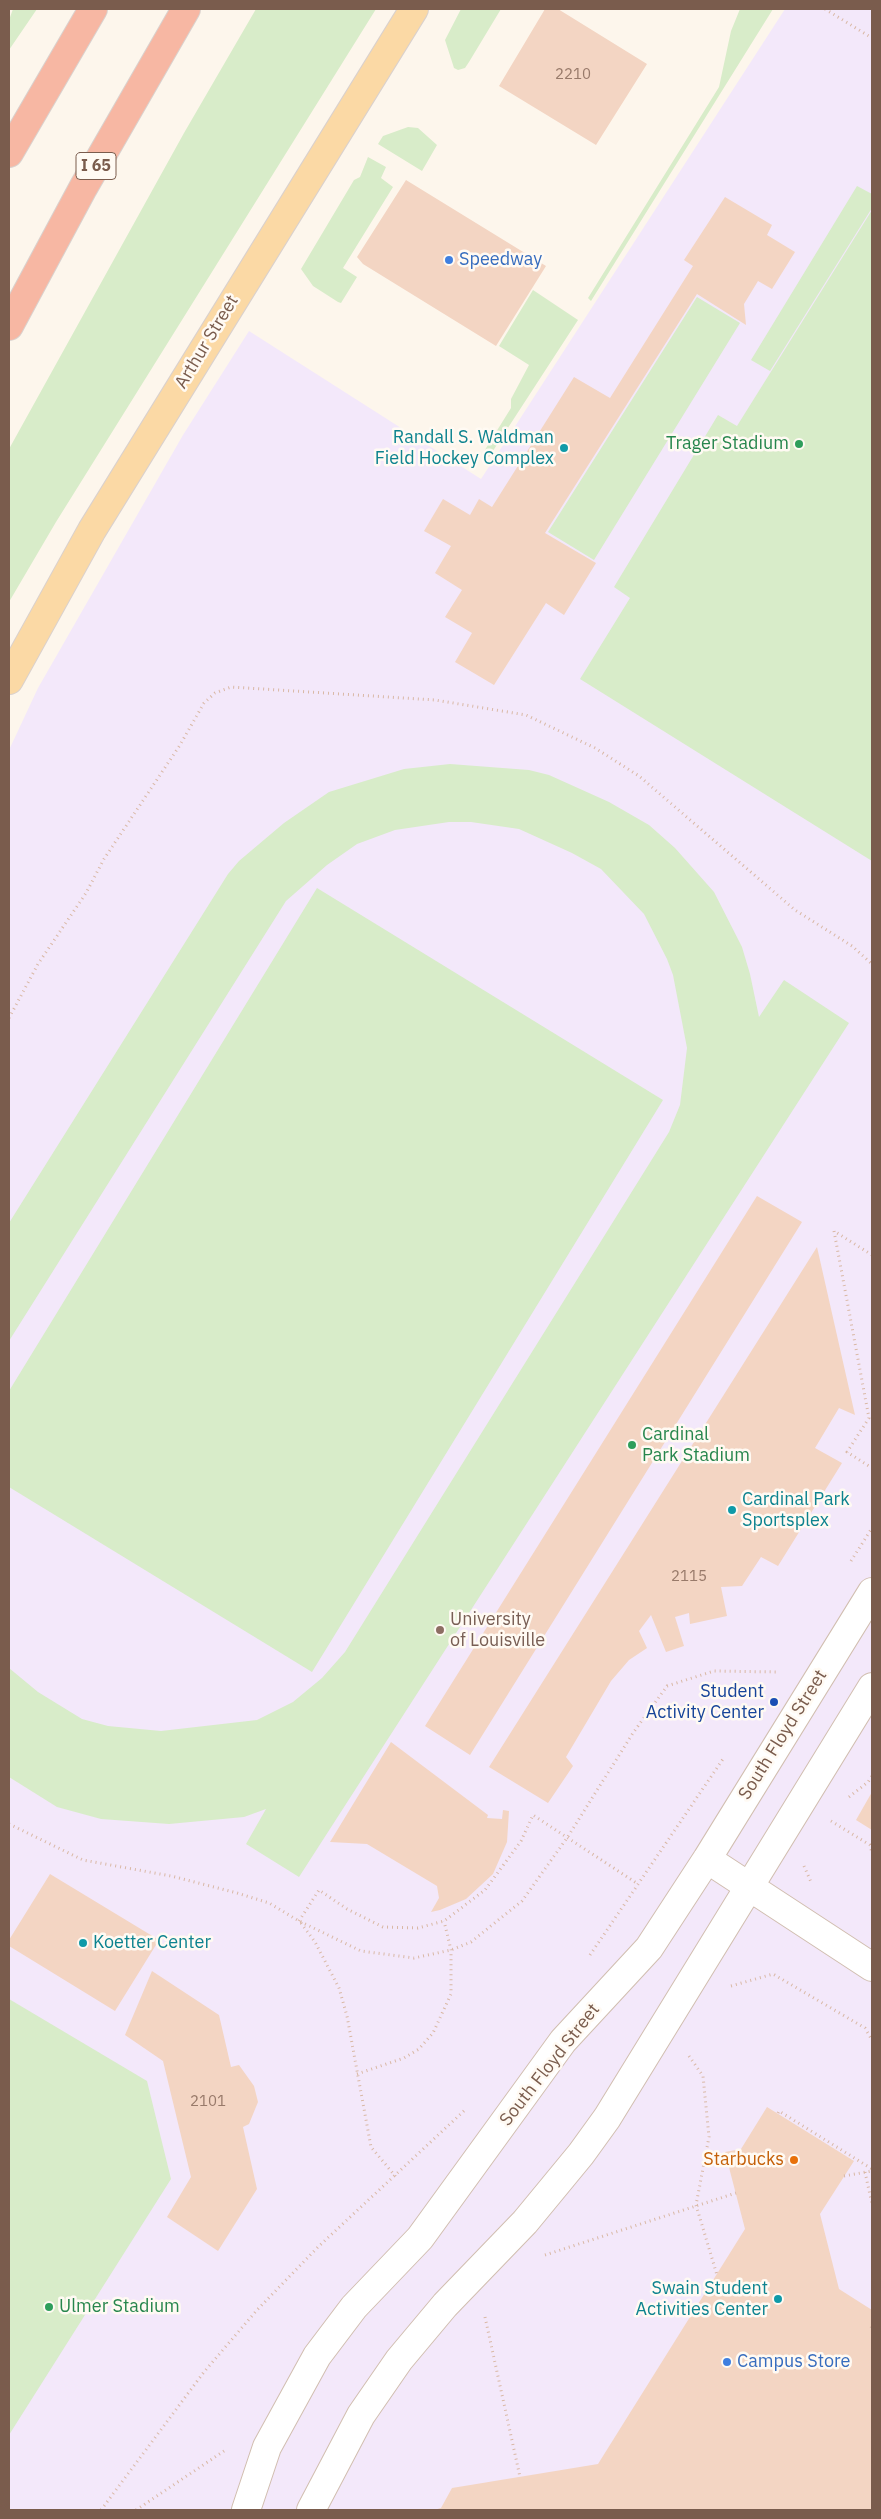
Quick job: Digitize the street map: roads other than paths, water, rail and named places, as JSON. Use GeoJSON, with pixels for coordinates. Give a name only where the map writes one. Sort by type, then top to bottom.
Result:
{"type":"FeatureCollection","features":[{"type":"Feature","properties":{"kind":"highway"},"geometry":{"type":"LineString","coordinates":[[9,153],[93,9]]}},
{"type":"Feature","properties":{"kind":"highway","name":"I 65"},"geometry":{"type":"LineString","coordinates":[[9,326],[83,188],[186,9]]}},
{"type":"Feature","properties":{"kind":"main road","name":"Arthur Street"},"geometry":{"type":"LineString","coordinates":[[9,680],[92,530],[414,9]]}},
{"type":"Feature","properties":{"kind":"street","name":"South Floyd Street"},"geometry":{"type":"LineString","coordinates":[[246,2510],[267,2447],[317,2356],[354,2307],[420,2238],[563,2041],[649,1948],[707,1859],[872,1592]]}},
{"type":"Feature","properties":{"kind":"street"},"geometry":{"type":"LineString","coordinates":[[311,2510],[361,2415],[398,2360],[445,2305],[525,2222],[581,2154],[607,2118],[872,1687]]}},
{"type":"Feature","properties":{"kind":"street"},"geometry":{"type":"LineString","coordinates":[[707,1859],[750,1885],[872,1967]]}},
{"type":"Feature","properties":{"kind":"place","name":"Speedway"},"geometry":{"type":"Point","coordinates":[449,260]}},
{"type":"Feature","properties":{"kind":"place","name":"Trager Stadium"},"geometry":{"type":"Point","coordinates":[799,444]}},
{"type":"Feature","properties":{"kind":"place","name":"Randall S. Waldman Field Hockey Complex"},"geometry":{"type":"Point","coordinates":[564,448]}},
{"type":"Feature","properties":{"kind":"place","name":"Cardinal Park Stadium"},"geometry":{"type":"Point","coordinates":[632,1445]}},
{"type":"Feature","properties":{"kind":"place","name":"Cardinal Park Sportsplex"},"geometry":{"type":"Point","coordinates":[732,1510]}},
{"type":"Feature","properties":{"kind":"place","name":"University of Louisville"},"geometry":{"type":"Point","coordinates":[440,1630]}},
{"type":"Feature","properties":{"kind":"place","name":"Student Activity Center"},"geometry":{"type":"Point","coordinates":[774,1702]}},
{"type":"Feature","properties":{"kind":"place","name":"Koetter Center"},"geometry":{"type":"Point","coordinates":[83,1943]}},
{"type":"Feature","properties":{"kind":"place","name":"Starbucks"},"geometry":{"type":"Point","coordinates":[794,2160]}},
{"type":"Feature","properties":{"kind":"place","name":"Swain Student Activities Center"},"geometry":{"type":"Point","coordinates":[778,2299]}},
{"type":"Feature","properties":{"kind":"place","name":"Ulmer Stadium"},"geometry":{"type":"Point","coordinates":[49,2307]}},
{"type":"Feature","properties":{"kind":"place","name":"Campus Store"},"geometry":{"type":"Point","coordinates":[727,2362]}}]}
